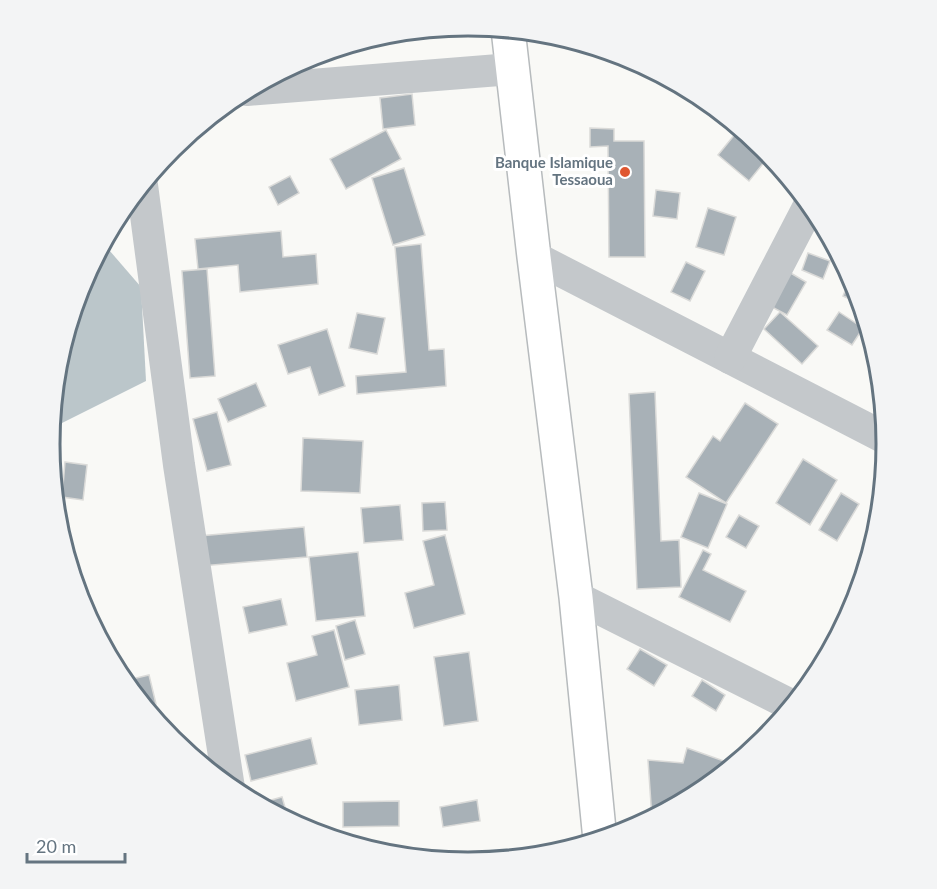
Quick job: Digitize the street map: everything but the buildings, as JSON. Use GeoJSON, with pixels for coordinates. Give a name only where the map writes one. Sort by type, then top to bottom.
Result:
{"type":"FeatureCollection","features":[{"type":"Feature","properties":{"kind":"highway"},"geometry":{"type":"LineString","coordinates":[[509,38],[576,597],[599,831]]}},
{"type":"Feature","properties":{"kind":"street"},"geometry":{"type":"LineString","coordinates":[[269,88],[512,69]]}},
{"type":"Feature","properties":{"kind":"street"},"geometry":{"type":"LineString","coordinates":[[144,197],[179,465],[227,774]]}},
{"type":"Feature","properties":{"kind":"street"},"geometry":{"type":"LineString","coordinates":[[730,358],[805,214]]}},
{"type":"Feature","properties":{"kind":"street"},"geometry":{"type":"LineString","coordinates":[[534,258],[877,434]]}},
{"type":"Feature","properties":{"kind":"street"},"geometry":{"type":"LineString","coordinates":[[576,597],[786,702]]}},
{"type":"Feature","properties":{"kind":"shaded area"},"geometry":{"type":"Polygon","coordinates":[[[109,250],[141,287],[146,381],[61,424],[63,391],[74,339],[91,288],[109,250]]]}},
{"type":"Feature","properties":{"kind":"place","name":"Banque Islamique Tessaoua"},"geometry":{"type":"Point","coordinates":[625,172]}}]}
